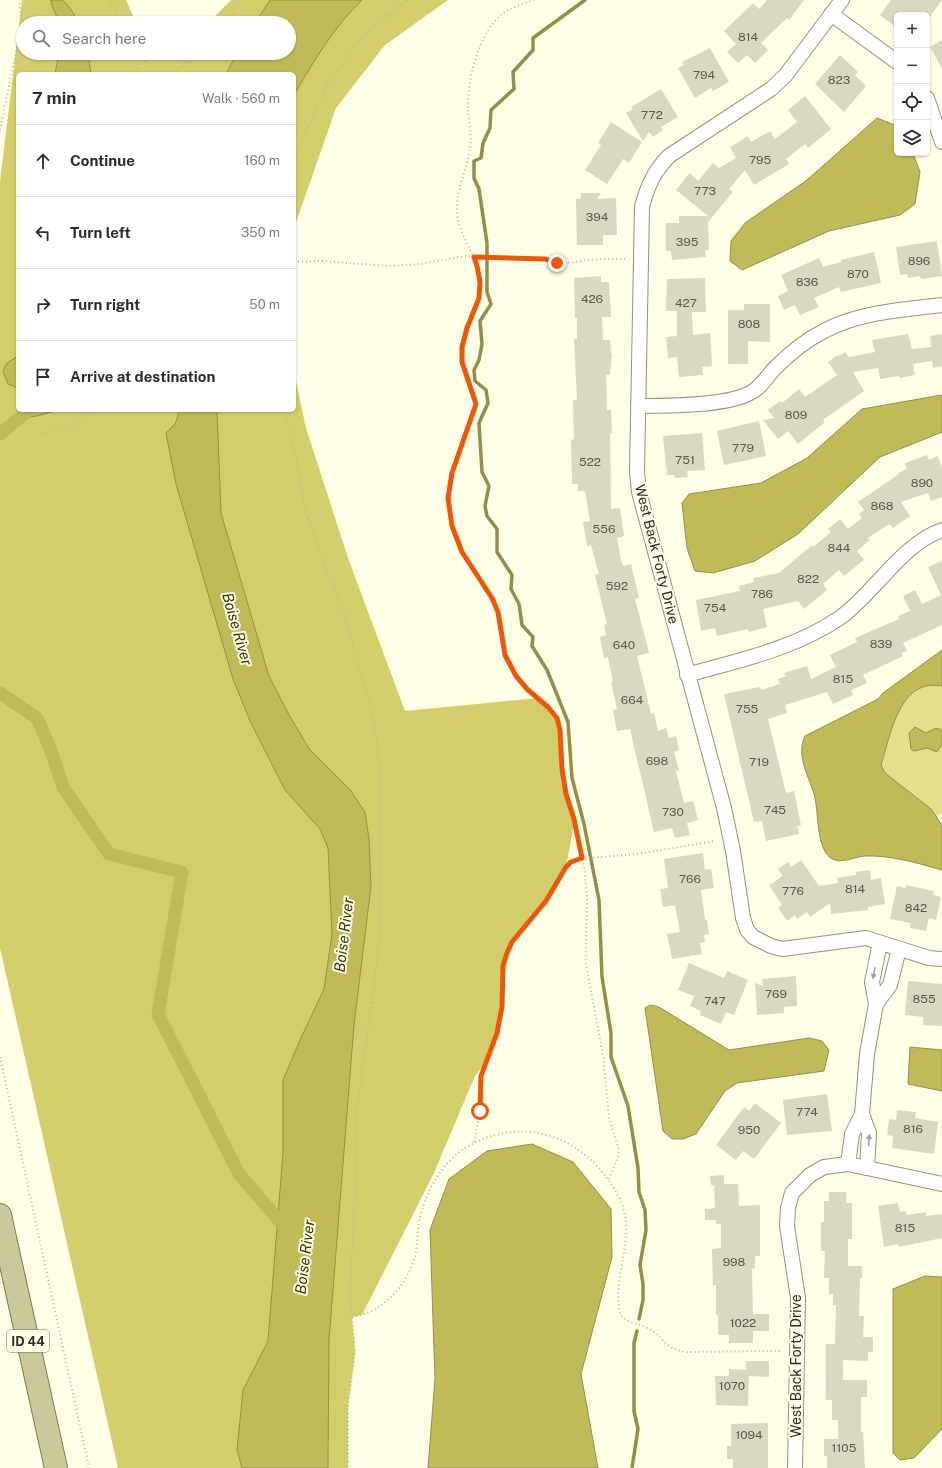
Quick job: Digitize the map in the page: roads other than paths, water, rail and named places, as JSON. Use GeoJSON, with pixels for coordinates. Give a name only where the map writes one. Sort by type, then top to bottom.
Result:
{"type":"FeatureCollection","features":[{"type":"Feature","properties":{"kind":"main road","name":"ID 44"},"geometry":{"type":"LineString","coordinates":[[0,1215],[56,1468]]}},
{"type":"Feature","properties":{"kind":"street"},"geometry":{"type":"LineString","coordinates":[[842,0],[831,14],[894,60]]}},
{"type":"Feature","properties":{"kind":"street","name":"West Back Forty Drive"},"geometry":{"type":"LineString","coordinates":[[831,14],[785,76],[771,89],[669,156],[660,164],[648,184],[642,207],[637,472],[639,492],[724,808],[734,851],[743,918],[747,930],[753,937],[771,946],[782,949],[866,938],[880,943]]}},
{"type":"Feature","properties":{"kind":"street"},"geometry":{"type":"LineString","coordinates":[[930,107],[942,142]]}},
{"type":"Feature","properties":{"kind":"street"},"geometry":{"type":"LineString","coordinates":[[638,406],[684,405],[713,402],[743,396],[759,386],[776,368],[806,341],[824,330],[847,321],[868,316],[942,305]]}},
{"type":"Feature","properties":{"kind":"street"},"geometry":{"type":"LineString","coordinates":[[687,675],[788,646],[814,633],[841,617],[918,543],[942,530]]}},
{"type":"Feature","properties":{"kind":"street"},"geometry":{"type":"LineString","coordinates":[[942,959],[929,958],[880,943],[872,982],[876,1004],[867,1054],[862,1114],[852,1134],[848,1164],[942,1184]]}},
{"type":"Feature","properties":{"kind":"street"},"geometry":{"type":"LineString","coordinates":[[876,1004],[890,985],[899,949]]}},
{"type":"Feature","properties":{"kind":"street"},"geometry":{"type":"LineString","coordinates":[[862,1114],[869,1133],[867,1168]]}},
{"type":"Feature","properties":{"kind":"street","name":"West Back Forty Drive"},"geometry":{"type":"LineString","coordinates":[[795,1468],[798,1298],[787,1226],[788,1208],[792,1193],[810,1175],[824,1168],[848,1164]]}},
{"type":"Feature","properties":{"kind":"water"},"geometry":{"type":"Polygon","coordinates":[[[51,0],[64,1],[69,6],[74,16],[56,16],[51,0]]]}},
{"type":"Feature","properties":{"kind":"water"},"geometry":{"type":"Polygon","coordinates":[[[270,0],[362,0],[333,33],[296,92],[296,72],[227,72],[233,60],[296,60],[296,16],[260,16],[270,0]]]}},
{"type":"Feature","properties":{"kind":"water"},"geometry":{"type":"Polygon","coordinates":[[[58,60],[89,60],[91,72],[55,72],[58,60]]]}},
{"type":"Feature","properties":{"kind":"water"},"geometry":{"type":"Polygon","coordinates":[[[877,118],[894,125],[894,156],[914,156],[920,172],[915,204],[900,215],[829,231],[742,270],[730,261],[731,241],[745,223],[807,180],[877,118]]]}},
{"type":"Feature","properties":{"kind":"water"},"geometry":{"type":"Polygon","coordinates":[[[16,357],[16,387],[8,384],[3,371],[7,363],[16,357]]]}},
{"type":"Feature","properties":{"kind":"water"},"geometry":{"type":"Polygon","coordinates":[[[942,395],[942,432],[880,457],[798,534],[755,561],[713,573],[695,571],[687,548],[682,503],[689,494],[761,483],[807,458],[862,409],[942,395]]]}},
{"type":"Feature","properties":{"kind":"water"},"geometry":{"type":"Polygon","coordinates":[[[23,412],[51,412],[28,417],[23,415],[23,412]]]}},
{"type":"Feature","properties":{"kind":"water","name":"Boise River"},"geometry":{"type":"Polygon","coordinates":[[[179,412],[217,412],[221,513],[269,676],[289,715],[310,750],[351,791],[365,812],[369,839],[371,886],[354,1025],[329,1340],[328,1468],[242,1468],[237,1450],[243,1390],[268,1341],[283,1152],[283,1080],[324,989],[332,934],[328,848],[320,829],[285,790],[250,721],[233,679],[176,484],[166,433],[175,424],[179,412]]]}},
{"type":"Feature","properties":{"kind":"water"},"geometry":{"type":"Polygon","coordinates":[[[942,650],[942,686],[927,686],[916,691],[906,699],[893,724],[881,765],[885,773],[931,809],[942,826],[942,870],[904,860],[875,856],[865,856],[839,861],[834,860],[826,853],[819,832],[816,801],[802,758],[805,736],[878,699],[883,693],[942,650]]]}},
{"type":"Feature","properties":{"kind":"water"},"geometry":{"type":"Polygon","coordinates":[[[915,727],[926,733],[936,728],[942,730],[942,744],[937,752],[927,748],[914,751],[911,749],[909,733],[915,727]]]}},
{"type":"Feature","properties":{"kind":"water"},"geometry":{"type":"Polygon","coordinates":[[[650,1005],[659,1007],[729,1050],[809,1038],[822,1041],[829,1050],[824,1071],[737,1083],[725,1091],[696,1134],[683,1139],[672,1139],[663,1131],[645,1008],[650,1005]]]}},
{"type":"Feature","properties":{"kind":"water"},"geometry":{"type":"Polygon","coordinates":[[[910,1047],[942,1050],[942,1091],[908,1084],[910,1047]]]}},
{"type":"Feature","properties":{"kind":"water"},"geometry":{"type":"Polygon","coordinates":[[[532,1144],[573,1162],[611,1209],[612,1257],[581,1374],[598,1468],[428,1468],[435,1379],[430,1230],[449,1179],[487,1151],[532,1144]]]}},
{"type":"Feature","properties":{"kind":"water"},"geometry":{"type":"Polygon","coordinates":[[[925,1276],[942,1277],[942,1429],[914,1458],[900,1460],[893,1453],[893,1289],[925,1276]]]}},
{"type":"Feature","properties":{"kind":"waterway"},"geometry":{"type":"LineString","coordinates":[[585,0],[533,38],[533,50],[513,72],[514,89],[491,110],[490,128],[483,143],[481,158],[474,161],[474,178],[479,189],[487,243],[487,292],[491,304],[480,321],[482,344],[479,360],[474,370],[475,381],[486,390],[488,403],[479,423],[482,472],[489,486],[485,506],[487,516],[497,529],[497,552],[512,575],[511,589],[519,604],[522,625],[533,637],[532,646],[547,670],[568,722],[572,778],[584,824],[599,900],[602,977],[611,1033],[611,1057],[628,1106],[638,1168],[639,1192],[645,1210],[646,1230],[640,1265],[643,1284],[643,1300],[639,1319]]}},
{"type":"Feature","properties":{"kind":"waterway"},"geometry":{"type":"LineString","coordinates":[[0,434],[27,412]]}},
{"type":"Feature","properties":{"kind":"waterway"},"geometry":{"type":"LineString","coordinates":[[0,693],[37,718],[50,748],[63,787],[109,854],[182,872],[158,1014],[239,1174],[288,1231]]}},
{"type":"Feature","properties":{"kind":"waterway"},"geometry":{"type":"LineString","coordinates":[[632,1468],[638,1429],[634,1411],[634,1343],[637,1331]]}}]}
